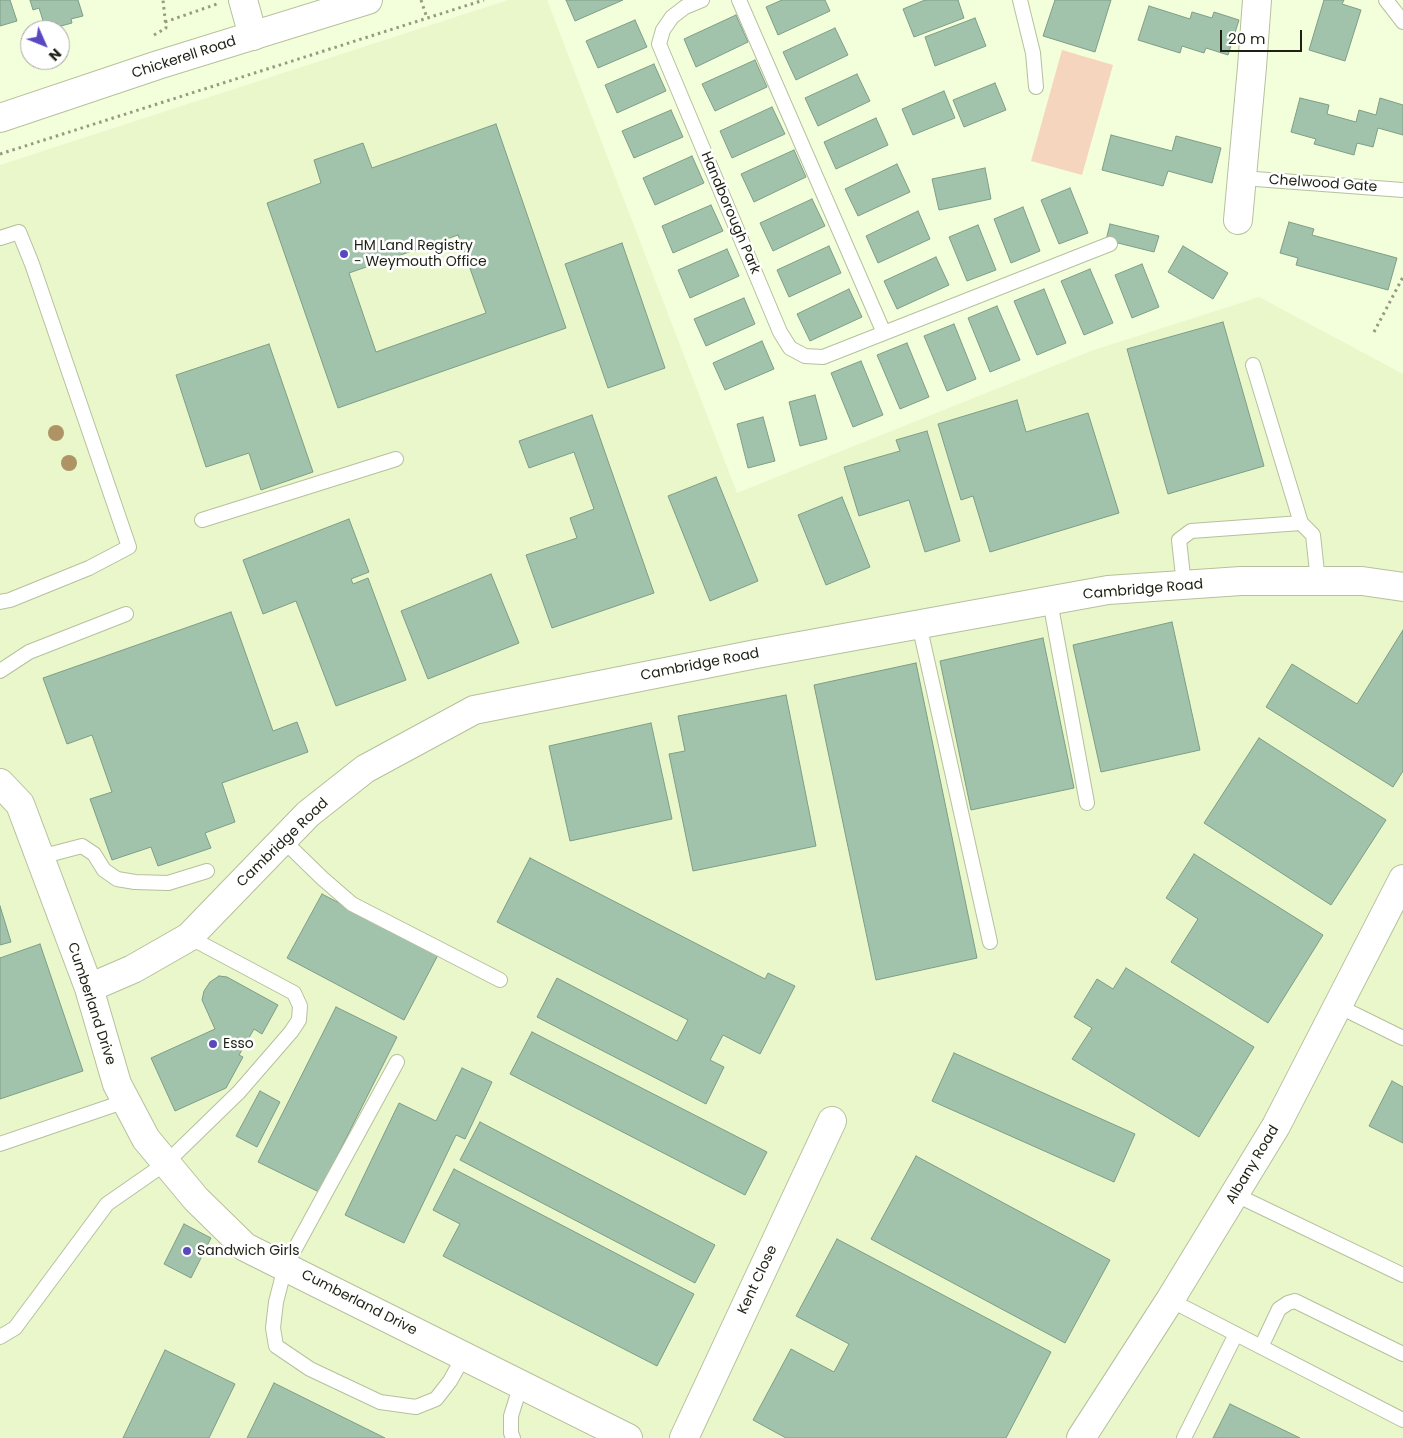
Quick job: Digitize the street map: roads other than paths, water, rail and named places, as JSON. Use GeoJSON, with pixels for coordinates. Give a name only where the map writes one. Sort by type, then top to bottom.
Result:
{"type":"FeatureCollection","features":[{"type":"Feature","properties":{"kind":"street","name":"Chickerell Road"},"geometry":{"type":"LineString","coordinates":[[0,118],[368,0]]}},
{"type":"Feature","properties":{"kind":"street"},"geometry":{"type":"LineString","coordinates":[[1238,220],[1257,0]]}},
{"type":"Feature","properties":{"kind":"street"},"geometry":{"type":"LineString","coordinates":[[232,1],[253,36]]}},
{"type":"Feature","properties":{"kind":"street","name":"Cambridge Road"},"geometry":{"type":"LineString","coordinates":[[89,988],[133,969],[189,937],[308,814],[365,769],[474,710],[756,654],[1108,590],[1241,581],[1362,581],[1403,587]]}},
{"type":"Feature","properties":{"kind":"street","name":"Cumberland Drive"},"geometry":{"type":"LineString","coordinates":[[0,783],[20,804],[89,988],[117,1084],[146,1138],[196,1199],[245,1247],[628,1438]]}},
{"type":"Feature","properties":{"kind":"street","name":"Albany Road"},"geometry":{"type":"LineString","coordinates":[[1081,1438],[1170,1300],[1276,1126],[1403,879]]}},
{"type":"Feature","properties":{"kind":"street","name":"Kent Close"},"geometry":{"type":"LineString","coordinates":[[684,1438],[832,1121]]}},
{"type":"Feature","properties":{"kind":"lane","name":"Handborough Park"},"geometry":{"type":"LineString","coordinates":[[702,0],[685,7],[672,17],[663,30],[659,44],[780,332],[790,348],[805,356],[823,357],[1110,244]]}},
{"type":"Feature","properties":{"kind":"lane"},"geometry":{"type":"LineString","coordinates":[[739,0],[884,333]]}},
{"type":"Feature","properties":{"kind":"lane"},"geometry":{"type":"LineString","coordinates":[[1020,0],[1032,53],[1036,86]]}},
{"type":"Feature","properties":{"kind":"lane"},"geometry":{"type":"LineString","coordinates":[[1386,0],[1403,22]]}},
{"type":"Feature","properties":{"kind":"lane","name":"Chelwood Gate"},"geometry":{"type":"LineString","coordinates":[[1242,178],[1403,190]]}},
{"type":"Feature","properties":{"kind":"lane"},"geometry":{"type":"LineString","coordinates":[[0,238],[18,232],[32,264],[129,547],[90,568],[10,600],[0,602]]}},
{"type":"Feature","properties":{"kind":"lane"},"geometry":{"type":"LineString","coordinates":[[1254,365],[1301,524],[1313,535],[1318,581]]}},
{"type":"Feature","properties":{"kind":"lane"},"geometry":{"type":"LineString","coordinates":[[202,520],[396,459]]}},
{"type":"Feature","properties":{"kind":"lane"},"geometry":{"type":"LineString","coordinates":[[1184,585],[1179,540],[1191,531],[1301,524]]}},
{"type":"Feature","properties":{"kind":"lane"},"geometry":{"type":"LineString","coordinates":[[1050,601],[1087,803]]}},
{"type":"Feature","properties":{"kind":"lane"},"geometry":{"type":"LineString","coordinates":[[0,671],[29,652],[126,614]]}},
{"type":"Feature","properties":{"kind":"lane"},"geometry":{"type":"LineString","coordinates":[[919,624],[990,942]]}},
{"type":"Feature","properties":{"kind":"lane"},"geometry":{"type":"LineString","coordinates":[[283,840],[352,904],[500,980]]}},
{"type":"Feature","properties":{"kind":"lane"},"geometry":{"type":"LineString","coordinates":[[40,857],[82,846],[94,854],[104,870],[118,879],[135,882],[168,883],[207,870]]}},
{"type":"Feature","properties":{"kind":"lane"},"geometry":{"type":"LineString","coordinates":[[0,1337],[15,1328],[107,1204],[166,1163],[239,1092],[291,1032],[299,1020],[300,1006],[294,993],[189,937]]}},
{"type":"Feature","properties":{"kind":"lane"},"geometry":{"type":"LineString","coordinates":[[1338,1006],[1403,1038]]}},
{"type":"Feature","properties":{"kind":"lane"},"geometry":{"type":"LineString","coordinates":[[397,1062],[285,1267],[276,1302],[273,1328],[276,1346],[310,1369],[380,1402],[416,1407],[436,1399],[450,1382],[464,1356]]}},
{"type":"Feature","properties":{"kind":"lane"},"geometry":{"type":"LineString","coordinates":[[0,1144],[126,1102]]}},
{"type":"Feature","properties":{"kind":"lane"},"geometry":{"type":"LineString","coordinates":[[1234,1194],[1403,1275]]}},
{"type":"Feature","properties":{"kind":"lane"},"geometry":{"type":"LineString","coordinates":[[1170,1300],[1403,1420]]}},
{"type":"Feature","properties":{"kind":"lane"},"geometry":{"type":"LineString","coordinates":[[1261,1347],[1279,1310],[1288,1303],[1295,1302],[1403,1354]]}},
{"type":"Feature","properties":{"kind":"lane"},"geometry":{"type":"LineString","coordinates":[[1184,1438],[1236,1334]]}},
{"type":"Feature","properties":{"kind":"lane"},"geometry":{"type":"LineString","coordinates":[[514,1438],[510,1433],[511,1416],[521,1384]]}},
{"type":"Feature","properties":{"kind":"place","name":"HM Land Registry - Weymouth Office"},"geometry":{"type":"Point","coordinates":[344,254]}},
{"type":"Feature","properties":{"kind":"place","name":"Esso"},"geometry":{"type":"Point","coordinates":[213,1044]}},
{"type":"Feature","properties":{"kind":"place","name":"Sandwich Girls"},"geometry":{"type":"Point","coordinates":[187,1251]}}]}
